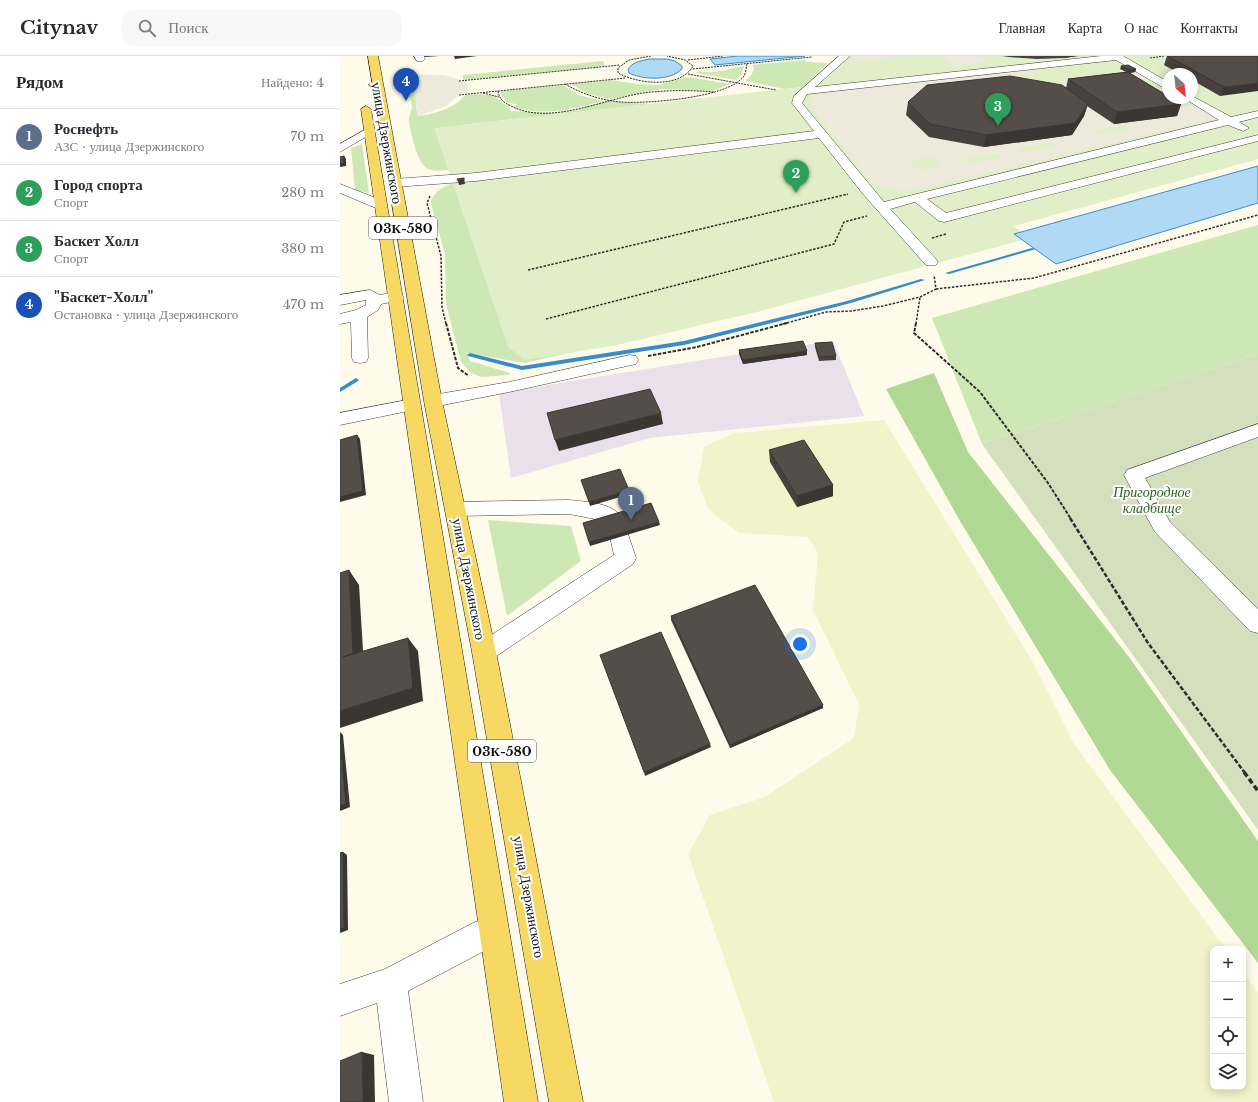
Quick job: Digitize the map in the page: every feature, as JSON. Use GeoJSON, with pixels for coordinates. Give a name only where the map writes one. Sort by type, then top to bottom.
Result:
{"type":"FeatureCollection","features":[{"type":"Feature","properties":{"kind":"main road","name":"улица Дзержинского"},"geometry":{"type":"LineString","coordinates":[[373,56],[395,183],[494,931],[521,1102]]}},
{"type":"Feature","properties":{"kind":"main road","name":"улица Дзержинского"},"geometry":{"type":"LineString","coordinates":[[365,100],[396,296],[423,403],[456,509],[484,652],[566,1102]]}},
{"type":"Feature","properties":{"kind":"main road"},"geometry":{"type":"LineString","coordinates":[[378,184],[395,183]]}},
{"type":"Feature","properties":{"kind":"street"},"geometry":{"type":"LineString","coordinates":[[845,56],[804,91],[799,96],[797,104],[881,207],[931,262]]}},
{"type":"Feature","properties":{"kind":"street"},"geometry":{"type":"LineString","coordinates":[[804,91],[1130,56]]}},
{"type":"Feature","properties":{"kind":"street"},"geometry":{"type":"LineString","coordinates":[[1118,57],[1162,83]]}},
{"type":"Feature","properties":{"kind":"street"},"geometry":{"type":"LineString","coordinates":[[1198,104],[1229,122],[1258,134]]}},
{"type":"Feature","properties":{"kind":"street"},"geometry":{"type":"LineString","coordinates":[[881,207],[1258,114]]}},
{"type":"Feature","properties":{"kind":"street"},"geometry":{"type":"LineString","coordinates":[[340,149],[370,130]]}},
{"type":"Feature","properties":{"kind":"street"},"geometry":{"type":"LineString","coordinates":[[395,183],[476,177],[821,134]]}},
{"type":"Feature","properties":{"kind":"street"},"geometry":{"type":"LineString","coordinates":[[917,198],[944,218],[1258,138]]}},
{"type":"Feature","properties":{"kind":"street"},"geometry":{"type":"LineString","coordinates":[[1137,144],[1169,160]]}},
{"type":"Feature","properties":{"kind":"street"},"geometry":{"type":"LineString","coordinates":[[1032,170],[1063,188]]}},
{"type":"Feature","properties":{"kind":"street"},"geometry":{"type":"LineString","coordinates":[[340,188],[381,205]]}},
{"type":"Feature","properties":{"kind":"street"},"geometry":{"type":"LineString","coordinates":[[340,300],[370,295],[374,297],[373,307],[359,316],[340,319]]}},
{"type":"Feature","properties":{"kind":"street"},"geometry":{"type":"LineString","coordinates":[[374,301],[396,296]]}},
{"type":"Feature","properties":{"kind":"street"},"geometry":{"type":"LineString","coordinates":[[359,316],[360,358]]}},
{"type":"Feature","properties":{"kind":"street"},"geometry":{"type":"LineString","coordinates":[[340,419],[509,387],[630,360]]}},
{"type":"Feature","properties":{"kind":"street"},"geometry":{"type":"LineString","coordinates":[[1256,620],[1162,527],[1134,475],[1258,430]]}},
{"type":"Feature","properties":{"kind":"street"},"geometry":{"type":"LineString","coordinates":[[456,509],[569,507],[599,512],[616,528],[625,558],[484,652]]}},
{"type":"Feature","properties":{"kind":"street"},"geometry":{"type":"LineString","coordinates":[[340,1000],[391,983],[484,934],[494,931]]}},
{"type":"Feature","properties":{"kind":"street"},"geometry":{"type":"LineString","coordinates":[[391,983],[406,1102]]}},
{"type":"Feature","properties":{"kind":"path"},"geometry":{"type":"LineString","coordinates":[[459,81],[620,65],[629,60],[651,56]]}},
{"type":"Feature","properties":{"kind":"path"},"geometry":{"type":"LineString","coordinates":[[667,56],[686,60],[723,56]]}},
{"type":"Feature","properties":{"kind":"path"},"geometry":{"type":"LineString","coordinates":[[459,94],[626,78],[654,82],[679,78],[693,70],[812,57]]}},
{"type":"Feature","properties":{"kind":"path"},"geometry":{"type":"LineString","coordinates":[[686,60],[694,66],[693,70]]}},
{"type":"Feature","properties":{"kind":"path"},"geometry":{"type":"LineString","coordinates":[[565,84],[575,90],[595,98],[609,100],[653,102],[684,100],[714,92],[735,83],[744,75],[748,68],[747,64]]}},
{"type":"Feature","properties":{"kind":"path"},"geometry":{"type":"LineString","coordinates":[[620,65],[618,72],[626,78]]}},
{"type":"Feature","properties":{"kind":"path"},"geometry":{"type":"LineString","coordinates":[[688,74],[776,90]]}},
{"type":"Feature","properties":{"kind":"path"},"geometry":{"type":"LineString","coordinates":[[395,81],[412,78]]}},
{"type":"Feature","properties":{"kind":"path"},"geometry":{"type":"LineString","coordinates":[[498,91],[500,98]]}},
{"type":"Feature","properties":{"kind":"path"},"geometry":{"type":"LineString","coordinates":[[474,93],[491,94],[500,98],[515,109],[541,113],[572,110],[609,100],[662,92],[714,92]]}},
{"type":"Feature","properties":{"kind":"path"},"geometry":{"type":"LineString","coordinates":[[435,191],[430,196],[427,203],[441,256],[442,306],[458,368],[470,377]]}},
{"type":"Feature","properties":{"kind":"path"},"geometry":{"type":"LineString","coordinates":[[528,270],[849,194]]}},
{"type":"Feature","properties":{"kind":"path"},"geometry":{"type":"LineString","coordinates":[[630,360],[697,347],[826,312],[850,311],[883,306],[920,297],[936,289],[1034,278],[1258,215]]}},
{"type":"Feature","properties":{"kind":"path"},"geometry":{"type":"LineString","coordinates":[[546,319],[834,244],[844,222],[869,216]]}},
{"type":"Feature","properties":{"kind":"path"},"geometry":{"type":"LineString","coordinates":[[931,262],[936,289]]}},
{"type":"Feature","properties":{"kind":"path"},"geometry":{"type":"LineString","coordinates":[[920,297],[914,333],[980,392],[1048,483],[1148,643],[1258,791]]}},
{"type":"Feature","properties":{"kind":"shaded area"},"geometry":{"type":"Polygon","coordinates":[[[855,56],[903,56],[849,62],[855,56]]]}},
{"type":"Feature","properties":{"kind":"shaded area"},"geometry":{"type":"Polygon","coordinates":[[[941,56],[974,56],[993,61],[954,66],[941,56]]]}},
{"type":"Feature","properties":{"kind":"shaded area"},"geometry":{"type":"Polygon","coordinates":[[[1029,70],[1037,70],[1042,72],[1021,75],[1036,85],[1140,73],[1148,78],[1121,81],[1163,108],[1191,105],[1199,107],[1218,118],[916,190],[905,191],[885,189],[872,183],[808,103],[813,96],[831,92],[1029,70]],[[907,114],[929,137],[984,147],[1072,135],[907,114]],[[1125,126],[1094,130],[1099,134],[1131,130],[1125,126]],[[1051,143],[1017,148],[1022,152],[1056,148],[1051,143]],[[997,154],[962,159],[967,163],[1002,158],[997,154]],[[934,157],[909,160],[918,170],[944,167],[934,157]]]}},
{"type":"Feature","properties":{"kind":"shaded area"},"geometry":{"type":"Polygon","coordinates":[[[411,74],[444,75],[458,79],[460,82],[467,81],[468,93],[460,94],[446,106],[418,116],[411,74]]]}},
{"type":"Feature","properties":{"kind":"shaded area"},"geometry":{"type":"Polygon","coordinates":[[[833,341],[864,416],[650,438],[511,478],[499,393],[739,354],[833,341]]]}},
{"type":"Feature","properties":{"kind":"shaded area"},"geometry":{"type":"Polygon","coordinates":[[[884,420],[1031,659],[1074,744],[1224,946],[1210,946],[1210,1090],[1246,1090],[1246,976],[1258,992],[1258,1102],[774,1102],[688,854],[710,815],[765,797],[854,738],[859,704],[813,610],[818,553],[808,537],[739,533],[709,510],[698,482],[704,447],[734,433],[884,420]]]}},
{"type":"Feature","properties":{"kind":"green space"},"geometry":{"type":"Polygon","coordinates":[[[838,56],[1258,56],[1258,159],[1014,226],[1030,238],[760,311],[617,345],[525,360],[508,347],[434,128],[803,87],[838,56]]]}},
{"type":"Feature","properties":{"kind":"green space"},"geometry":{"type":"Polygon","coordinates":[[[804,60],[807,62],[828,63],[803,87],[785,89],[745,81],[752,74],[754,68],[752,65],[804,60]]]}},
{"type":"Feature","properties":{"kind":"green space"},"geometry":{"type":"Polygon","coordinates":[[[603,61],[605,66],[463,80],[463,75],[603,61]]]}},
{"type":"Feature","properties":{"kind":"green space"},"geometry":{"type":"Polygon","coordinates":[[[744,66],[742,73],[736,80],[696,73],[699,71],[716,72],[744,66]]]}},
{"type":"Feature","properties":{"kind":"green space"},"geometry":{"type":"Polygon","coordinates":[[[688,77],[730,84],[713,91],[661,89],[611,99],[588,94],[571,84],[611,80],[637,84],[658,85],[688,77]]]}},
{"type":"Feature","properties":{"kind":"green space"},"geometry":{"type":"Polygon","coordinates":[[[411,81],[418,104],[416,106],[418,116],[444,110],[461,100],[465,95],[480,94],[494,96],[510,108],[510,111],[556,113],[577,110],[605,101],[652,104],[461,125],[465,167],[436,171],[428,169],[424,166],[418,155],[413,140],[409,119],[412,102],[401,82],[411,81]]]}},
{"type":"Feature","properties":{"kind":"green space"},"geometry":{"type":"Polygon","coordinates":[[[563,85],[579,95],[603,101],[570,109],[538,111],[516,108],[516,104],[507,103],[501,95],[501,91],[563,85]]]}},
{"type":"Feature","properties":{"kind":"green space"},"geometry":{"type":"Polygon","coordinates":[[[362,144],[369,193],[355,190],[351,148],[362,144]]]}},
{"type":"Feature","properties":{"kind":"green space"},"geometry":{"type":"Polygon","coordinates":[[[457,182],[760,311],[524,363],[467,353],[470,361],[510,373],[509,375],[482,377],[471,373],[461,362],[446,304],[445,254],[431,204],[436,193],[444,187],[457,182]]]}},
{"type":"Feature","properties":{"kind":"green space"},"geometry":{"type":"Polygon","coordinates":[[[1258,225],[1258,354],[982,444],[932,318],[1258,225]]]}},
{"type":"Feature","properties":{"kind":"green space","name":"Пригородное кладбище"},"geometry":{"type":"Polygon","coordinates":[[[1258,354],[1258,830],[982,444],[1258,354]]]}},
{"type":"Feature","properties":{"kind":"green space"},"geometry":{"type":"Polygon","coordinates":[[[934,373],[968,452],[1129,657],[1258,841],[1258,963],[1110,770],[960,521],[886,389],[934,373]]]}},
{"type":"Feature","properties":{"kind":"green space"},"geometry":{"type":"Polygon","coordinates":[[[488,520],[571,526],[581,561],[507,616],[488,520]]]}},
{"type":"Feature","properties":{"kind":"water"},"geometry":{"type":"Polygon","coordinates":[[[738,56],[805,56],[715,65],[710,59],[738,56]]]}},
{"type":"Feature","properties":{"kind":"water"},"geometry":{"type":"Polygon","coordinates":[[[649,59],[667,59],[675,61],[682,66],[682,69],[671,76],[656,78],[642,77],[629,73],[628,70],[631,65],[649,59]]]}},
{"type":"Feature","properties":{"kind":"water"},"geometry":{"type":"Polygon","coordinates":[[[1258,166],[1258,203],[1056,264],[1014,234],[1258,166]]]}},
{"type":"Feature","properties":{"kind":"building"},"geometry":{"type":"Polygon","coordinates":[[[1167,56],[1258,56],[1258,83],[1224,87],[1198,73],[1198,68],[1189,68],[1167,56]]]}},
{"type":"Feature","properties":{"kind":"building"},"geometry":{"type":"Polygon","coordinates":[[[1128,65],[1136,69],[1129,70],[1121,66],[1128,65]]]}},
{"type":"Feature","properties":{"kind":"building"},"geometry":{"type":"Polygon","coordinates":[[[1128,72],[1162,92],[1162,104],[1181,104],[1117,112],[1068,79],[1128,72]]]}},
{"type":"Feature","properties":{"kind":"building"},"geometry":{"type":"Polygon","coordinates":[[[1010,76],[1062,85],[1088,104],[1075,123],[986,135],[930,124],[908,102],[927,85],[1010,76]]]}},
{"type":"Feature","properties":{"kind":"building"},"geometry":{"type":"Polygon","coordinates":[[[344,156],[344,163],[340,164],[340,157],[344,156]]]}},
{"type":"Feature","properties":{"kind":"building"},"geometry":{"type":"Polygon","coordinates":[[[464,178],[464,180],[458,181],[457,179],[464,178]]]}},
{"type":"Feature","properties":{"kind":"building"},"geometry":{"type":"Polygon","coordinates":[[[803,341],[807,351],[742,360],[739,350],[803,341]]]}},
{"type":"Feature","properties":{"kind":"building"},"geometry":{"type":"Polygon","coordinates":[[[832,342],[836,356],[819,357],[815,343],[832,342]]]}},
{"type":"Feature","properties":{"kind":"building"},"geometry":{"type":"Polygon","coordinates":[[[650,389],[661,413],[555,440],[547,413],[650,389]]]}},
{"type":"Feature","properties":{"kind":"building"},"geometry":{"type":"Polygon","coordinates":[[[357,435],[363,491],[340,497],[340,440],[357,435]]]}},
{"type":"Feature","properties":{"kind":"building"},"geometry":{"type":"Polygon","coordinates":[[[804,440],[833,485],[797,496],[769,450],[804,440]]]}},
{"type":"Feature","properties":{"kind":"building"},"geometry":{"type":"Polygon","coordinates":[[[620,469],[629,490],[589,502],[581,480],[620,469]]]}},
{"type":"Feature","properties":{"kind":"building"},"geometry":{"type":"Polygon","coordinates":[[[651,503],[659,522],[589,542],[583,523],[651,503]]]}},
{"type":"Feature","properties":{"kind":"building"},"geometry":{"type":"Polygon","coordinates":[[[349,570],[353,653],[343,657],[408,638],[413,688],[340,711],[340,573],[349,570]]]}},
{"type":"Feature","properties":{"kind":"building"},"geometry":{"type":"Polygon","coordinates":[[[755,585],[823,705],[730,745],[671,616],[755,585]]]}},
{"type":"Feature","properties":{"kind":"building"},"geometry":{"type":"Polygon","coordinates":[[[661,632],[710,744],[644,772],[600,655],[661,632]]]}},
{"type":"Feature","properties":{"kind":"building"},"geometry":{"type":"Polygon","coordinates":[[[340,736],[346,804],[340,806],[340,736]]]}},
{"type":"Feature","properties":{"kind":"building"},"geometry":{"type":"Polygon","coordinates":[[[343,852],[344,928],[340,929],[340,853],[343,852]]]}},
{"type":"Feature","properties":{"kind":"building"},"geometry":{"type":"Polygon","coordinates":[[[362,1052],[363,1102],[340,1102],[340,1061],[362,1052]]]}},
{"type":"Feature","properties":{"kind":"waterway"},"geometry":{"type":"LineString","coordinates":[[947,273],[1034,249]]}},
{"type":"Feature","properties":{"kind":"waterway"},"geometry":{"type":"LineString","coordinates":[[470,355],[522,368],[684,343],[849,302],[923,280]]}},
{"type":"Feature","properties":{"kind":"waterway"},"geometry":{"type":"LineString","coordinates":[[340,390],[356,380]]}},
{"type":"Feature","properties":{"kind":"place","name":"\"Баскет-Холл\""},"geometry":{"type":"Point","coordinates":[406,101]}},
{"type":"Feature","properties":{"kind":"place","name":"Баскет Холл"},"geometry":{"type":"Point","coordinates":[998,126]}},
{"type":"Feature","properties":{"kind":"place","name":"Город спорта"},"geometry":{"type":"Point","coordinates":[796,193]}},
{"type":"Feature","properties":{"kind":"place","name":"Роснефть"},"geometry":{"type":"Point","coordinates":[631,520]}}]}
